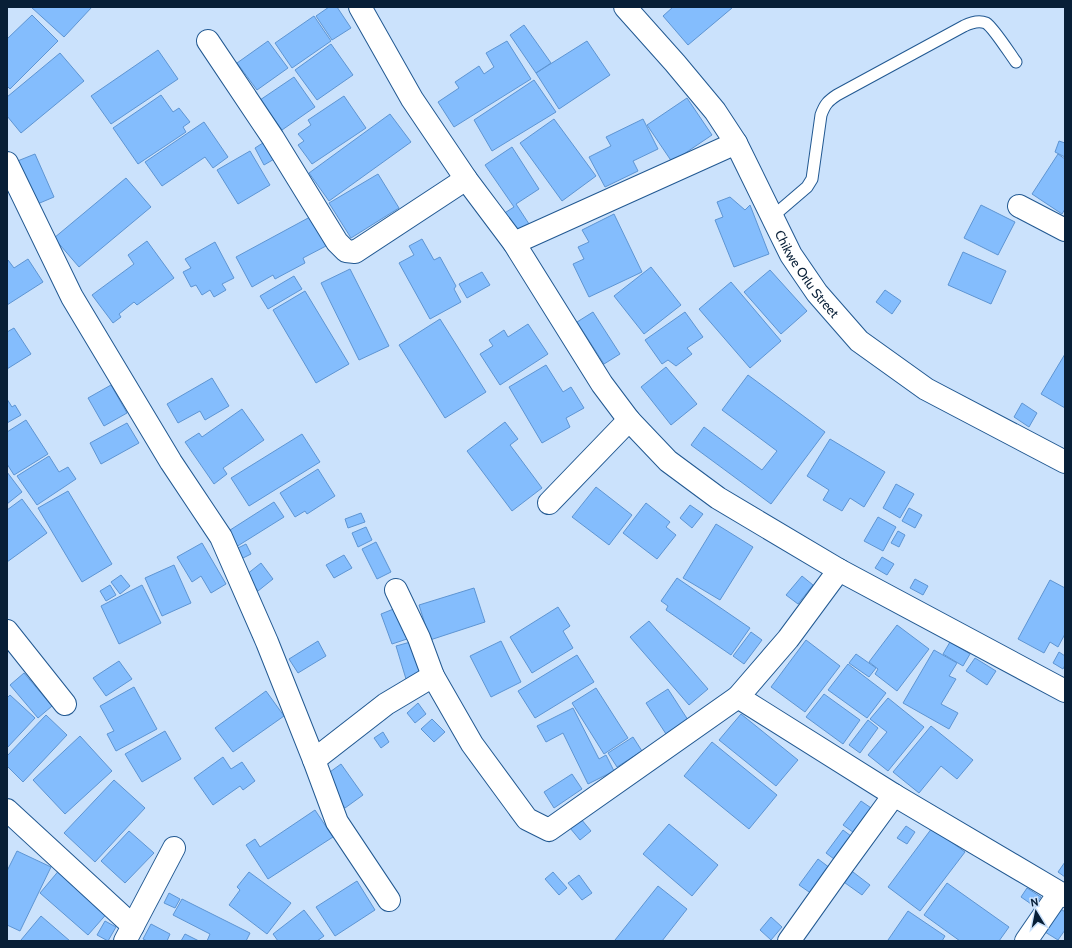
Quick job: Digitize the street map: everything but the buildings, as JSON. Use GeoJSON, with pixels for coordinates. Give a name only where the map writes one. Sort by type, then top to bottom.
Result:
{"type":"FeatureCollection","features":[{"type":"Feature","properties":{"kind":"street"},"geometry":{"type":"LineString","coordinates":[[360,7],[412,99],[466,179],[514,243],[602,384],[629,420],[668,461],[718,498],[839,570],[1065,691]]}},
{"type":"Feature","properties":{"kind":"street","name":"Chikwe Orlu Street"},"geometry":{"type":"LineString","coordinates":[[625,7],[675,63],[714,111],[736,143],[791,255],[817,292],[859,341],[926,390],[1065,462]]}},
{"type":"Feature","properties":{"kind":"street"},"geometry":{"type":"LineString","coordinates":[[208,41],[273,138],[337,242],[346,251],[356,252],[466,179]]}},
{"type":"Feature","properties":{"kind":"street"},"geometry":{"type":"LineString","coordinates":[[514,243],[736,143]]}},
{"type":"Feature","properties":{"kind":"street"},"geometry":{"type":"LineString","coordinates":[[7,163],[72,297],[171,462],[221,537],[267,642],[337,822],[389,900]]}},
{"type":"Feature","properties":{"kind":"street"},"geometry":{"type":"LineString","coordinates":[[1019,206],[1065,230]]}},
{"type":"Feature","properties":{"kind":"street"},"geometry":{"type":"LineString","coordinates":[[549,503],[629,420]]}},
{"type":"Feature","properties":{"kind":"street"},"geometry":{"type":"LineString","coordinates":[[396,590],[419,638],[433,676],[472,744],[527,819],[549,830],[738,697],[788,639],[839,570]]}},
{"type":"Feature","properties":{"kind":"street"},"geometry":{"type":"LineString","coordinates":[[7,631],[65,704]]}},
{"type":"Feature","properties":{"kind":"street"},"geometry":{"type":"LineString","coordinates":[[314,760],[386,704],[433,676]]}},
{"type":"Feature","properties":{"kind":"street"},"geometry":{"type":"LineString","coordinates":[[738,697],[894,795],[1062,895],[1026,941]]}},
{"type":"Feature","properties":{"kind":"street"},"geometry":{"type":"LineString","coordinates":[[788,941],[894,795]]}},
{"type":"Feature","properties":{"kind":"street"},"geometry":{"type":"LineString","coordinates":[[7,810],[129,934],[174,848]]}},
{"type":"Feature","properties":{"kind":"lane"},"geometry":{"type":"LineString","coordinates":[[772,217],[807,187],[812,179],[819,128],[824,108],[828,102],[837,95],[971,23],[980,22],[987,24],[1016,62]]}}]}
